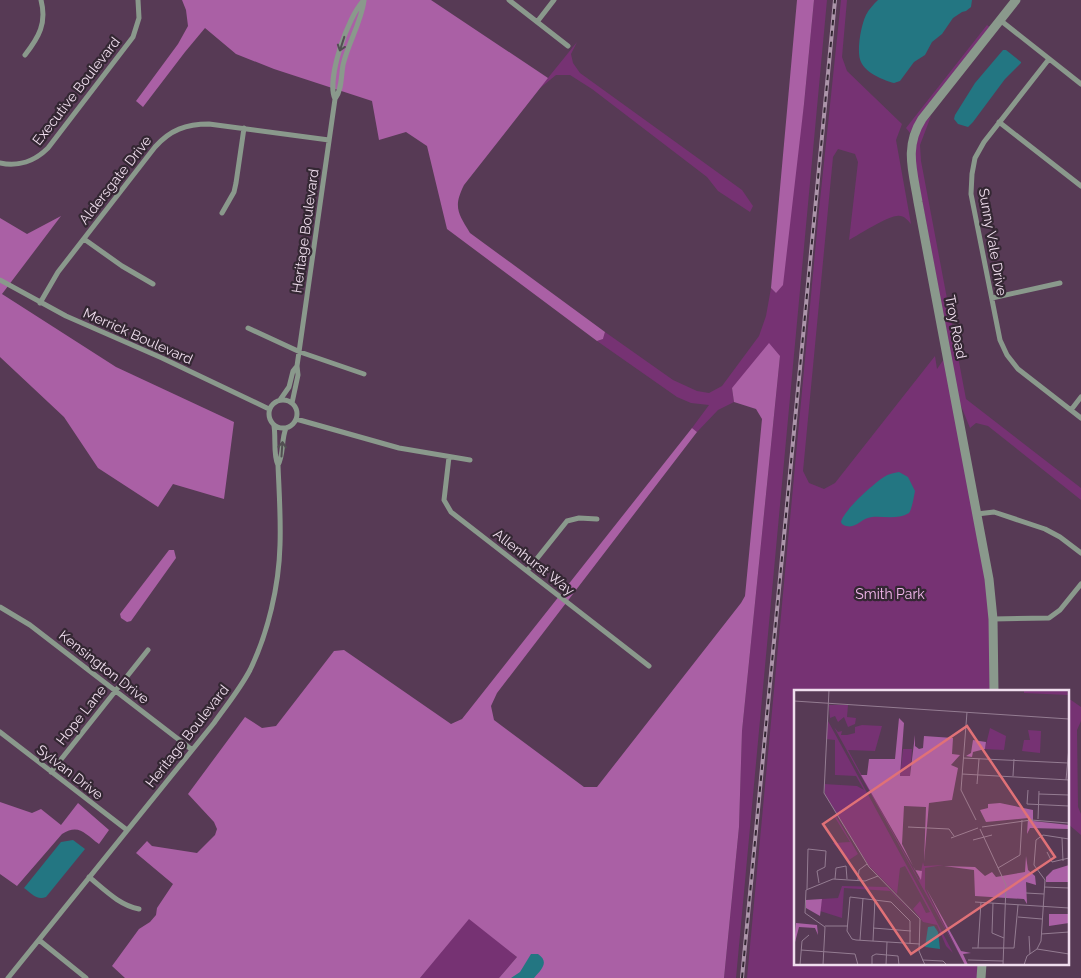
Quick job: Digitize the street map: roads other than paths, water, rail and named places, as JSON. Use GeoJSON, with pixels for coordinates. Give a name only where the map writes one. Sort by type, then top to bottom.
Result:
{"type":"FeatureCollection","features":[{"type":"Feature","properties":{"kind":"street"},"geometry":{"type":"LineString","coordinates":[[25,55],[41,31],[44,16],[42,0]]}},
{"type":"Feature","properties":{"kind":"street","name":"Executive Boulevard"},"geometry":{"type":"LineString","coordinates":[[0,163],[12,165],[27,162],[48,148],[133,37],[139,18],[138,0]]}},
{"type":"Feature","properties":{"kind":"street","name":"Heritage Boulevard"},"geometry":{"type":"LineString","coordinates":[[292,403],[298,375],[297,366],[335,99],[339,94],[348,46],[362,12],[364,0]]}},
{"type":"Feature","properties":{"kind":"street"},"geometry":{"type":"LineString","coordinates":[[509,0],[568,46]]}},
{"type":"Feature","properties":{"kind":"street"},"geometry":{"type":"LineString","coordinates":[[537,22],[554,0]]}},
{"type":"Feature","properties":{"kind":"street","name":"Troy Road"},"geometry":{"type":"LineString","coordinates":[[994,690],[993,619],[990,579],[911,165],[911,147],[914,133],[922,119],[1016,0]]}},
{"type":"Feature","properties":{"kind":"street"},"geometry":{"type":"LineString","coordinates":[[1000,20],[1081,84]]}},
{"type":"Feature","properties":{"kind":"street","name":"Sunny Vale Drive"},"geometry":{"type":"LineString","coordinates":[[1049,58],[984,142],[975,158],[971,194],[1000,340],[1007,355],[1018,369],[1081,418]]}},
{"type":"Feature","properties":{"kind":"street"},"geometry":{"type":"LineString","coordinates":[[999,122],[1081,186]]}},
{"type":"Feature","properties":{"kind":"street","name":"Aldersgate Drive"},"geometry":{"type":"LineString","coordinates":[[40,303],[58,272],[155,146],[167,135],[185,126],[208,124],[329,140]]}},
{"type":"Feature","properties":{"kind":"street"},"geometry":{"type":"LineString","coordinates":[[222,213],[234,192],[244,128]]}},
{"type":"Feature","properties":{"kind":"street"},"geometry":{"type":"LineString","coordinates":[[84,238],[122,266],[153,284]]}},
{"type":"Feature","properties":{"kind":"street","name":"Merrick Boulevard"},"geometry":{"type":"LineString","coordinates":[[0,280],[40,303],[269,409]]}},
{"type":"Feature","properties":{"kind":"street"},"geometry":{"type":"LineString","coordinates":[[992,298],[1060,283]]}},
{"type":"Feature","properties":{"kind":"street"},"geometry":{"type":"LineString","coordinates":[[248,328],[300,352],[364,374]]}},
{"type":"Feature","properties":{"kind":"street","name":"Heritage Boulevard"},"geometry":{"type":"LineString","coordinates":[[280,400],[289,387],[293,371],[297,366]]}},
{"type":"Feature","properties":{"kind":"street"},"geometry":{"type":"LineString","coordinates":[[1071,410],[1081,397]]}},
{"type":"Feature","properties":{"kind":"street"},"geometry":{"type":"LineString","coordinates":[[280,400],[292,403],[296,409],[296,419],[293,424],[286,428],[274,426],[269,418],[269,409],[280,400]]}},
{"type":"Feature","properties":{"kind":"street"},"geometry":{"type":"LineString","coordinates":[[296,419],[399,448],[470,460]]}},
{"type":"Feature","properties":{"kind":"street","name":"Heritage Boulevard"},"geometry":{"type":"LineString","coordinates":[[274,426],[275,460],[278,465]]}},
{"type":"Feature","properties":{"kind":"street","name":"Heritage Boulevard"},"geometry":{"type":"LineString","coordinates":[[8,978],[233,697],[250,670],[266,631],[277,578],[280,545],[278,465],[281,459],[286,428]]}},
{"type":"Feature","properties":{"kind":"street","name":"Allenhurst Way"},"geometry":{"type":"LineString","coordinates":[[449,457],[444,491],[446,506],[451,512],[649,666]]}},
{"type":"Feature","properties":{"kind":"street"},"geometry":{"type":"LineString","coordinates":[[977,514],[994,512],[1046,529],[1081,553]]}},
{"type":"Feature","properties":{"kind":"street"},"geometry":{"type":"LineString","coordinates":[[527,570],[567,521],[578,518],[597,519]]}},
{"type":"Feature","properties":{"kind":"street"},"geometry":{"type":"LineString","coordinates":[[993,619],[1049,618],[1054,616],[1081,584]]}},
{"type":"Feature","properties":{"kind":"street","name":"Kensington Drive"},"geometry":{"type":"LineString","coordinates":[[0,607],[30,625],[191,749]]}},
{"type":"Feature","properties":{"kind":"street","name":"Hope Lane"},"geometry":{"type":"LineString","coordinates":[[51,772],[148,650]]}},
{"type":"Feature","properties":{"kind":"street","name":"Sylvan Drive"},"geometry":{"type":"LineString","coordinates":[[0,732],[127,830]]}},
{"type":"Feature","properties":{"kind":"street"},"geometry":{"type":"LineString","coordinates":[[90,877],[121,902],[139,909]]}},
{"type":"Feature","properties":{"kind":"street"},"geometry":{"type":"LineString","coordinates":[[39,940],[86,978]]}},
{"type":"Feature","properties":{"kind":"railway"},"geometry":{"type":"LineString","coordinates":[[742,978],[835,0]]}},
{"type":"Feature","properties":{"kind":"park label","name":"Smith Park"},"geometry":{"type":"Point","coordinates":[890,594]}}]}
